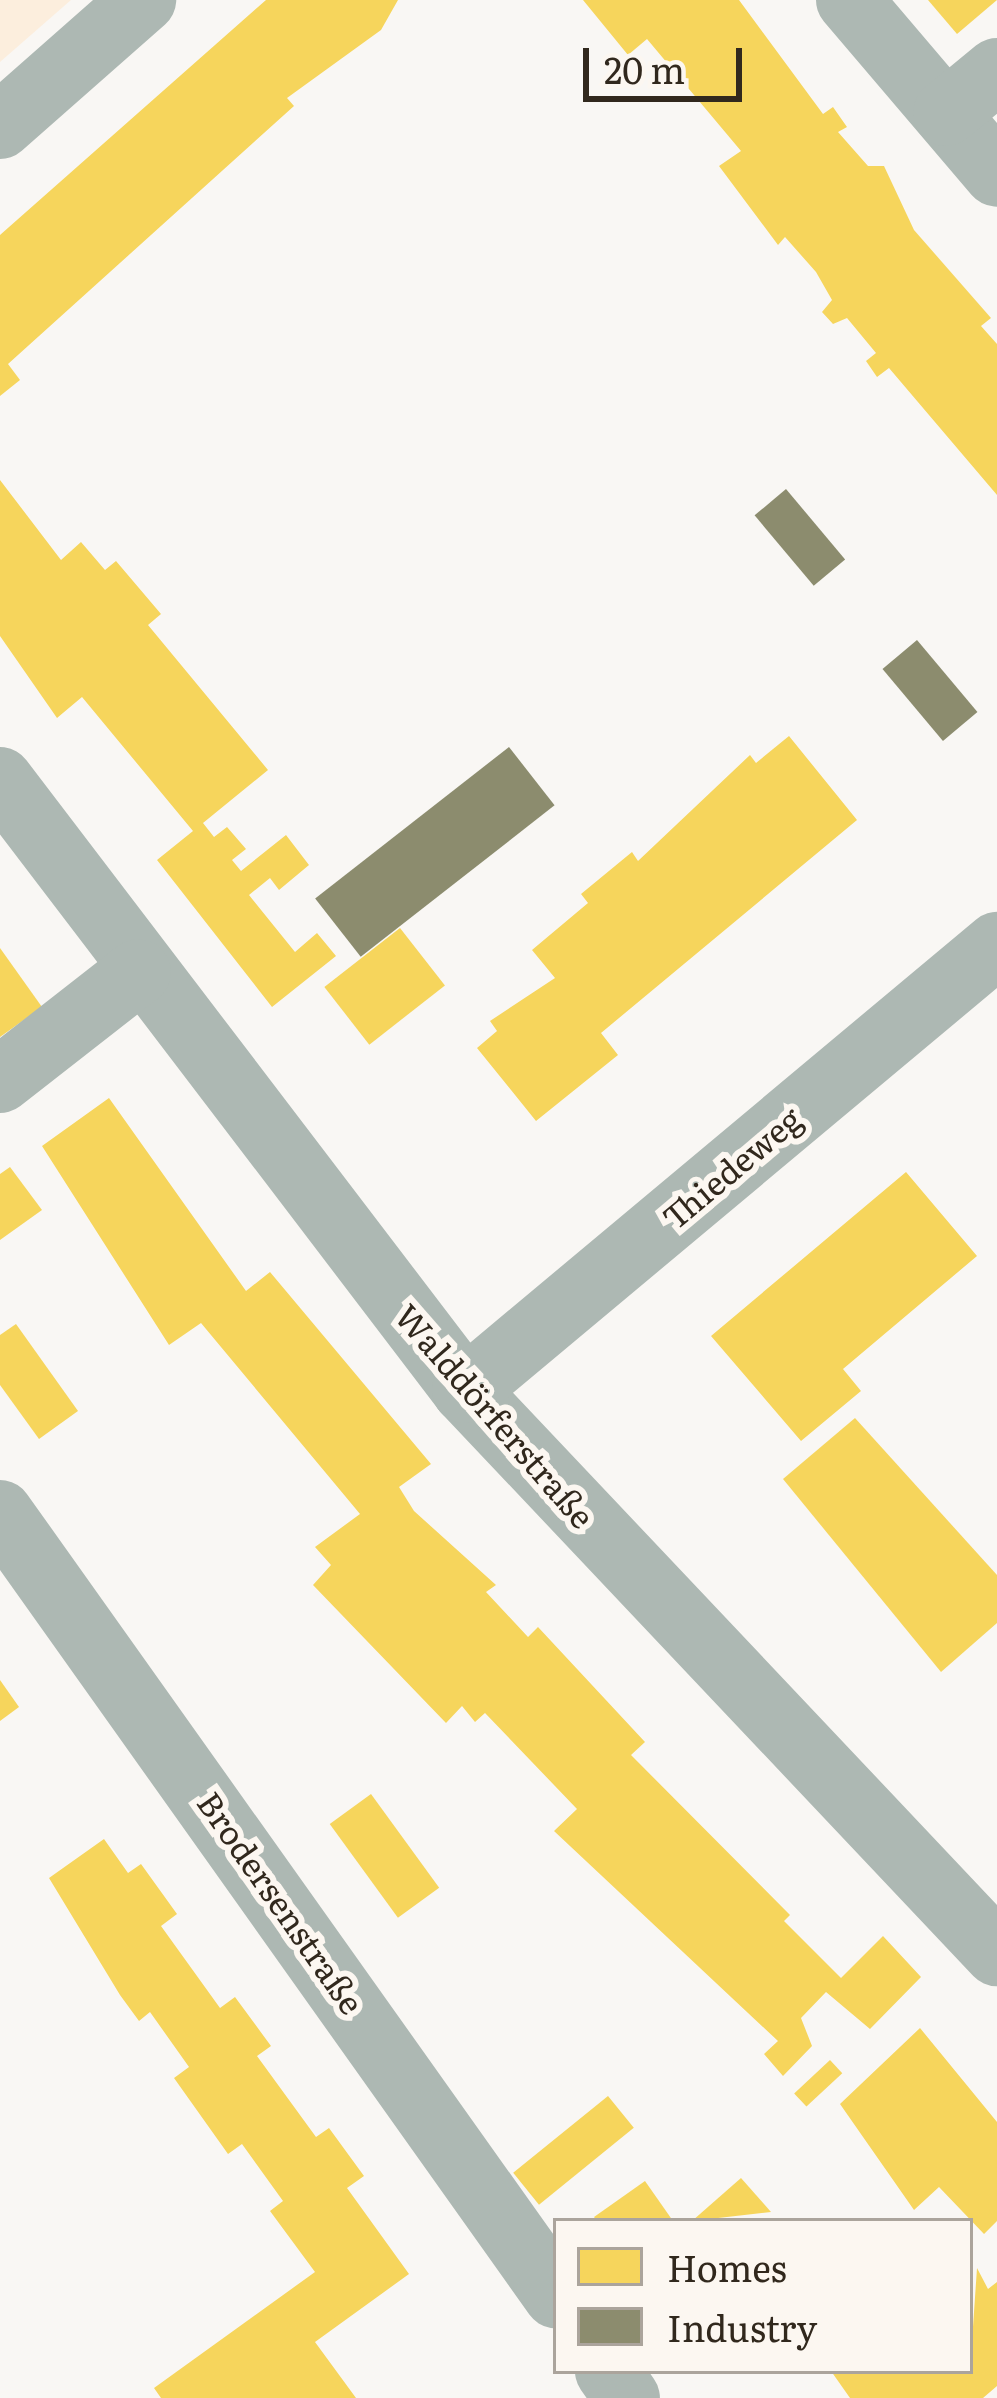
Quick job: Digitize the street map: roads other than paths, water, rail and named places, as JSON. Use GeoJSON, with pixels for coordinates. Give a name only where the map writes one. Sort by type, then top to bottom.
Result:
{"type":"FeatureCollection","features":[{"type":"Feature","properties":{"kind":"street"},"geometry":{"type":"LineString","coordinates":[[0,126],[143,0]]}},
{"type":"Feature","properties":{"kind":"street"},"geometry":{"type":"LineString","coordinates":[[849,0],[997,173]]}},
{"type":"Feature","properties":{"kind":"street"},"geometry":{"type":"LineString","coordinates":[[946,113],[997,70]]}},
{"type":"Feature","properties":{"kind":"street","name":"Walddörferstraße"},"geometry":{"type":"LineString","coordinates":[[0,780],[138,972],[465,1390],[997,1953]]}},
{"type":"Feature","properties":{"kind":"street","name":"Thiedeweg"},"geometry":{"type":"LineString","coordinates":[[465,1390],[997,945]]}},
{"type":"Feature","properties":{"kind":"street"},"geometry":{"type":"LineString","coordinates":[[0,1080],[138,972]]}},
{"type":"Feature","properties":{"kind":"street","name":"Brodersenstraße"},"geometry":{"type":"LineString","coordinates":[[0,1514],[553,2291]]}}]}
